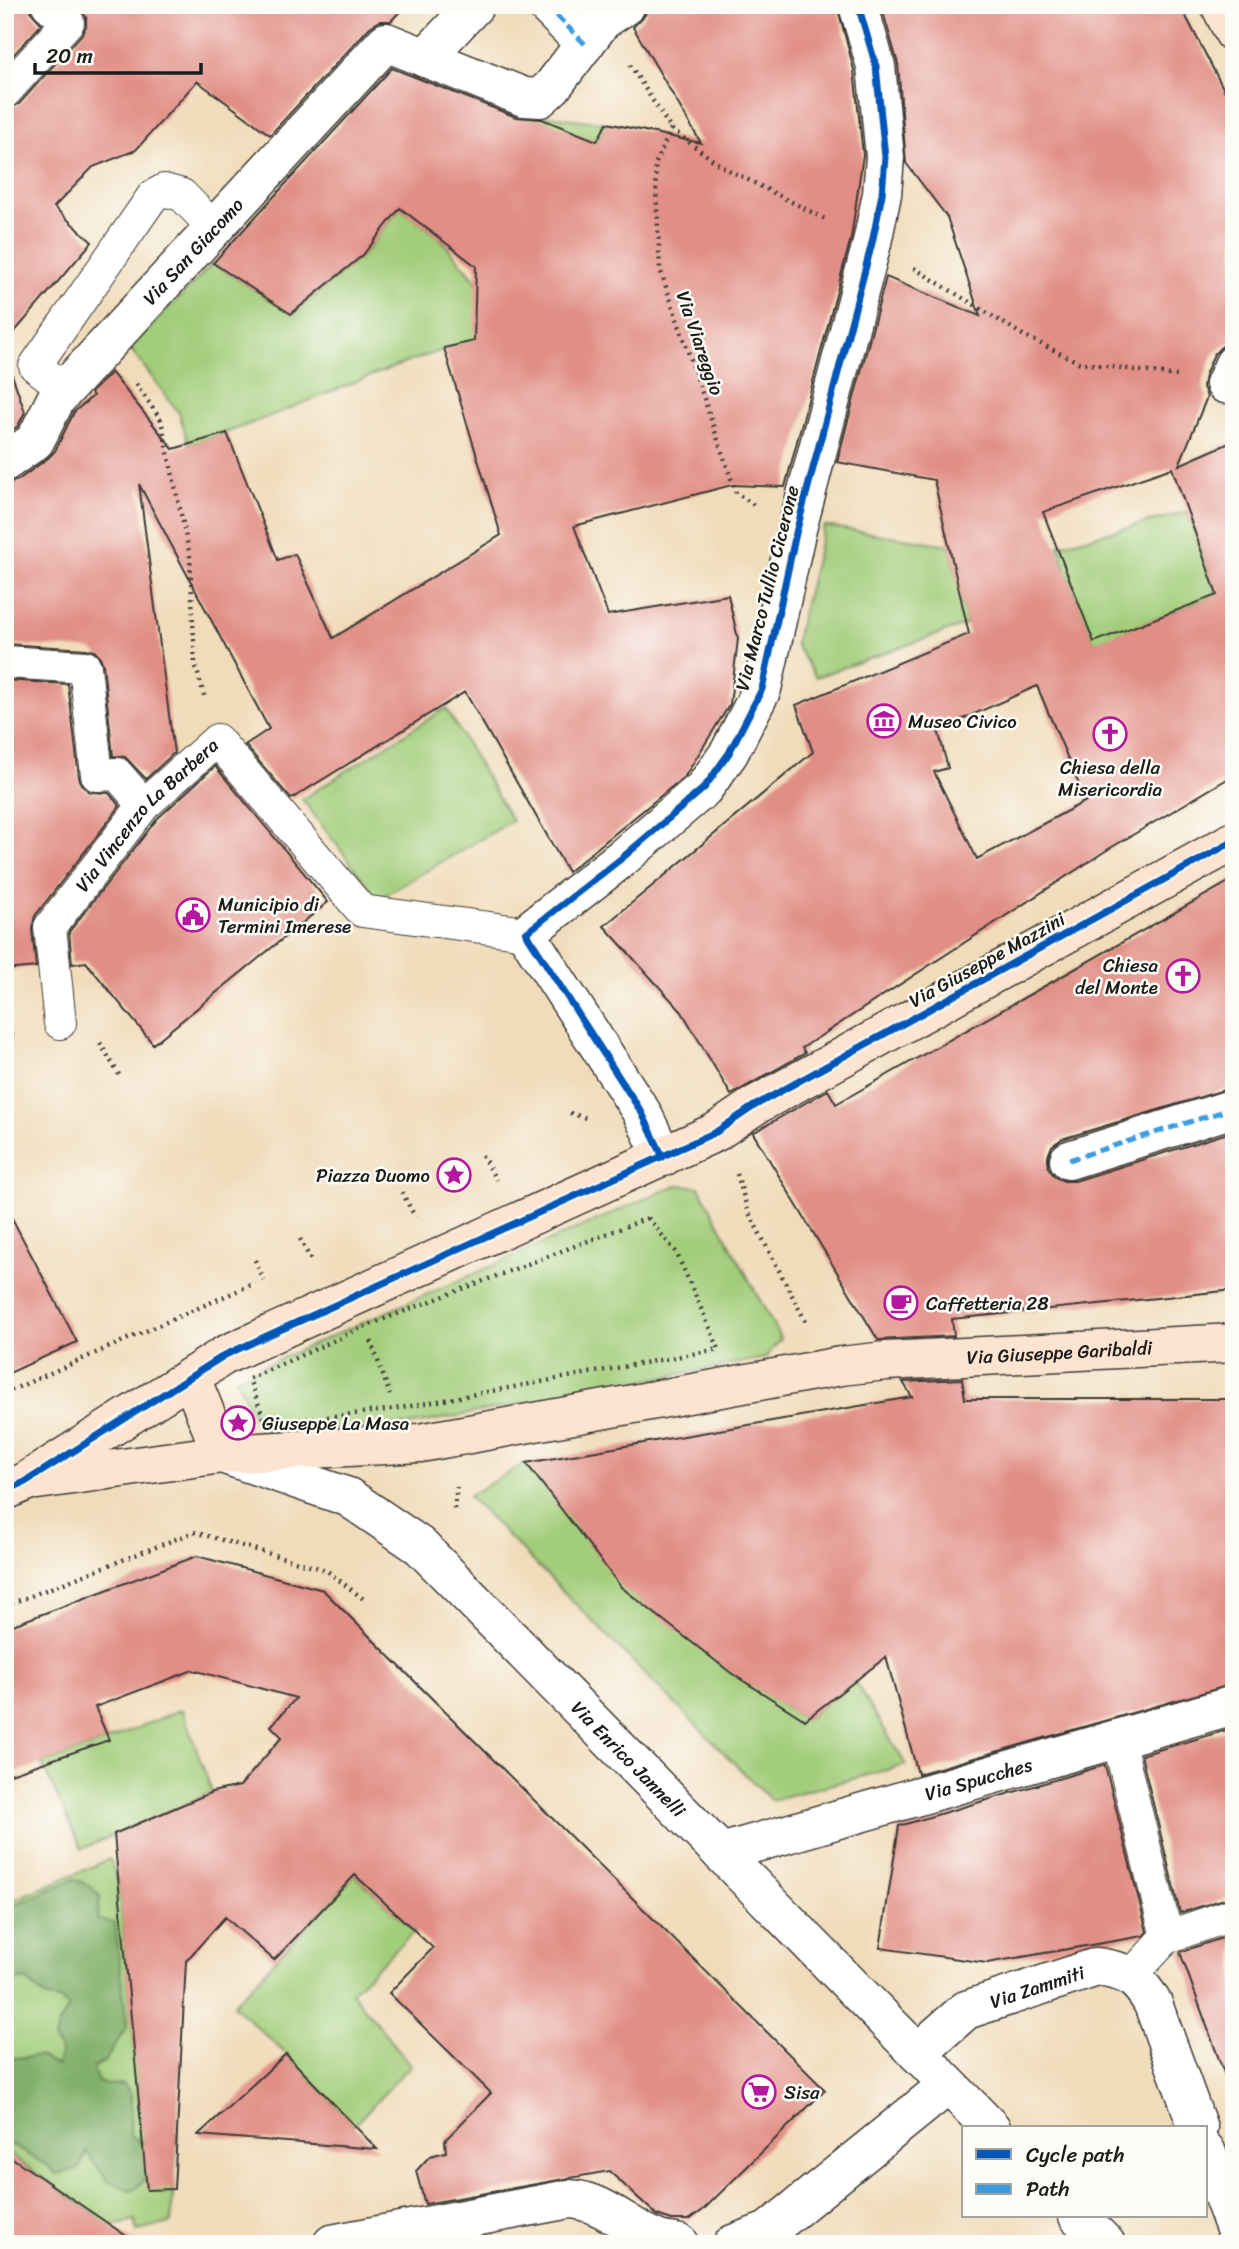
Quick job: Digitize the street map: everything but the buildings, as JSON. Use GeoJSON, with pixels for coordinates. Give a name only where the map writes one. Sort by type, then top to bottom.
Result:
{"type":"FeatureCollection","features":[{"type":"Feature","properties":{"kind":"street"},"geometry":{"type":"LineString","coordinates":[[475,5],[425,58],[524,97],[540,97],[552,87],[604,23],[546,5]]}},
{"type":"Feature","properties":{"kind":"street","name":"Via Marco Tullio Cicerone"},"geometry":{"type":"LineString","coordinates":[[526,933],[622,858],[704,788],[729,753],[762,689],[796,533],[883,194],[885,157],[876,66],[858,5]]}},
{"type":"Feature","properties":{"kind":"street"},"geometry":{"type":"LineString","coordinates":[[1220,5],[1234,33]]}},
{"type":"Feature","properties":{"kind":"street","name":"Via San Giacomo"},"geometry":{"type":"LineString","coordinates":[[5,462],[35,441],[56,399],[386,42],[425,58]]}},
{"type":"Feature","properties":{"kind":"street","name":"Via Giuseppe Mazzini"},"geometry":{"type":"LineString","coordinates":[[15,1486],[225,1355],[716,1132],[754,1106],[1234,841]]}},
{"type":"Feature","properties":{"kind":"street"},"geometry":{"type":"LineString","coordinates":[[526,933],[642,1114],[663,1157]]}},
{"type":"Feature","properties":{"kind":"street"},"geometry":{"type":"LineString","coordinates":[[1069,1160],[1234,1108]]}},
{"type":"Feature","properties":{"kind":"street","name":"Via Giuseppe Garibaldi"},"geometry":{"type":"LineString","coordinates":[[15,1486],[222,1454],[420,1443],[841,1366],[886,1361],[1234,1343]]}},
{"type":"Feature","properties":{"kind":"street"},"geometry":{"type":"LineString","coordinates":[[191,1378],[222,1454]]}},
{"type":"Feature","properties":{"kind":"street","name":"Via Enrico Jannelli"},"geometry":{"type":"LineString","coordinates":[[222,1454],[348,1497],[419,1546],[989,2126]]}},
{"type":"Feature","properties":{"kind":"street","name":"Via Spucches"},"geometry":{"type":"LineString","coordinates":[[721,1853],[1234,1705]]}},
{"type":"Feature","properties":{"kind":"street","name":"Via Zammiti"},"geometry":{"type":"LineString","coordinates":[[917,2053],[966,2010],[1097,1967],[1115,1969],[1132,1976]]}},
{"type":"Feature","properties":{"kind":"street"},"geometry":{"type":"LineString","coordinates":[[1132,1976],[1144,1988],[1153,2004],[1197,2126]]}},
{"type":"Feature","properties":{"kind":"street"},"geometry":{"type":"LineString","coordinates":[[733,2244],[768,2231],[948,2085]]}},
{"type":"Feature","properties":{"kind":"street"},"geometry":{"type":"LineString","coordinates":[[1208,2156],[1234,2227]]}},
{"type":"Feature","properties":{"kind":"street"},"geometry":{"type":"LineString","coordinates":[[332,2244],[569,2199],[585,2200],[599,2205],[659,2240],[680,2244]]}},
{"type":"Feature","properties":{"kind":"street"},"geometry":{"type":"LineString","coordinates":[[1080,2218],[1106,2244]]}},
{"type":"Feature","properties":{"kind":"lane"},"geometry":{"type":"LineString","coordinates":[[5,92],[68,22],[48,5]]}},
{"type":"Feature","properties":{"kind":"lane"},"geometry":{"type":"LineString","coordinates":[[51,378],[35,366],[153,196],[164,190],[182,195],[214,228]]}},
{"type":"Feature","properties":{"kind":"lane"},"geometry":{"type":"LineString","coordinates":[[5,662],[85,667],[97,775],[117,774],[144,804]]}},
{"type":"Feature","properties":{"kind":"lane","name":"Via Vincenzo La Barbera"},"geometry":{"type":"LineString","coordinates":[[60,1023],[50,927],[144,804],[216,740],[362,911],[526,933]]}},
{"type":"Feature","properties":{"kind":"lane"},"geometry":{"type":"LineString","coordinates":[[1118,1739],[1167,1937]]}},
{"type":"Feature","properties":{"kind":"lane"},"geometry":{"type":"LineString","coordinates":[[1132,1976],[1167,1937],[1234,1914]]}},
{"type":"Feature","properties":{"kind":"path"},"geometry":{"type":"LineString","coordinates":[[161,420],[190,556],[195,663],[216,740]]}},
{"type":"Feature","properties":{"kind":"path"},"geometry":{"type":"LineString","coordinates":[[482,1155],[498,1183]]}},
{"type":"Feature","properties":{"kind":"path"},"geometry":{"type":"LineString","coordinates":[[734,1166],[748,1211],[811,1331]]}},
{"type":"Feature","properties":{"kind":"path"},"geometry":{"type":"LineString","coordinates":[[402,1192],[420,1227]]}},
{"type":"Feature","properties":{"kind":"path"},"geometry":{"type":"LineString","coordinates":[[648,1217],[676,1252],[719,1349],[395,1409],[267,1424],[249,1379],[366,1326],[648,1217]]}},
{"type":"Feature","properties":{"kind":"path"},"geometry":{"type":"LineString","coordinates":[[255,1260],[264,1280]]}},
{"type":"Feature","properties":{"kind":"path"},"geometry":{"type":"LineString","coordinates":[[299,1265],[311,1260]]}},
{"type":"Feature","properties":{"kind":"path"},"geometry":{"type":"LineString","coordinates":[[5,1393],[276,1275]]}},
{"type":"Feature","properties":{"kind":"path"},"geometry":{"type":"LineString","coordinates":[[366,1326],[395,1409]]}},
{"type":"Feature","properties":{"kind":"path"},"geometry":{"type":"LineString","coordinates":[[454,1513],[457,1484]]}},
{"type":"Feature","properties":{"kind":"path"},"geometry":{"type":"LineString","coordinates":[[5,1606],[194,1532],[326,1570],[366,1601]]}},
{"type":"Feature","properties":{"kind":"green space"},"geometry":{"type":"Polygon","coordinates":[[[525,113],[607,123],[581,172],[492,167],[525,113]]]}},
{"type":"Feature","properties":{"kind":"green space"},"geometry":{"type":"Polygon","coordinates":[[[400,208],[440,238],[475,279],[486,338],[411,361],[227,433],[189,445],[179,413],[130,348],[213,263],[292,314],[363,255],[400,208]]]}},
{"type":"Feature","properties":{"kind":"green space"},"geometry":{"type":"Polygon","coordinates":[[[1187,512],[1217,595],[1094,643],[1067,574],[1059,545],[1187,512]]]}},
{"type":"Feature","properties":{"kind":"green space"},"geometry":{"type":"Polygon","coordinates":[[[824,526],[949,545],[967,624],[816,677],[795,644],[824,526]]]}},
{"type":"Feature","properties":{"kind":"green space"},"geometry":{"type":"Polygon","coordinates":[[[446,708],[512,821],[378,899],[302,799],[446,708]]]}},
{"type":"Feature","properties":{"kind":"green space"},"geometry":{"type":"Polygon","coordinates":[[[677,1185],[699,1187],[781,1339],[765,1358],[409,1425],[260,1433],[236,1378],[677,1185]]]}},
{"type":"Feature","properties":{"kind":"green space"},"geometry":{"type":"Polygon","coordinates":[[[526,1463],[720,1664],[805,1720],[855,1681],[906,1765],[771,1800],[468,1496],[526,1463]]]}},
{"type":"Feature","properties":{"kind":"green space"},"geometry":{"type":"Polygon","coordinates":[[[182,1709],[212,1792],[82,1849],[42,1764],[109,1740],[182,1709]]]}},
{"type":"Feature","properties":{"kind":"green space"},"geometry":{"type":"Polygon","coordinates":[[[110,1859],[119,1885],[142,2131],[177,2133],[171,2223],[137,2231],[135,2221],[103,2228],[100,2218],[5,2151],[5,1903],[110,1859]]]}},
{"type":"Feature","properties":{"kind":"green space"},"geometry":{"type":"Polygon","coordinates":[[[355,1875],[415,1931],[351,1992],[411,2065],[354,2125],[286,2054],[233,2005],[355,1875]]]}},
{"type":"Feature","properties":{"kind":"green space"},"geometry":{"type":"Polygon","coordinates":[[[74,1879],[89,1885],[100,1896],[98,1920],[115,1923],[127,2026],[105,2061],[93,2068],[98,2082],[106,2085],[124,2084],[131,2095],[130,2135],[150,2147],[151,2162],[147,2178],[131,2191],[109,2182],[86,2152],[79,2169],[55,2174],[49,2166],[5,2142],[5,2059],[39,2056],[57,2066],[61,2051],[54,2040],[69,2007],[60,2000],[47,1998],[25,1979],[5,1983],[5,1909],[74,1879]]]}},
{"type":"Feature","properties":{"kind":"marked path"},"geometry":{"type":"LineString","coordinates":[[546,5],[585,44]]}},
{"type":"Feature","properties":{"kind":"marked path"},"geometry":{"type":"LineString","coordinates":[[1069,1160],[1234,1108]]}},
{"type":"Feature","properties":{"kind":"cycle path"},"geometry":{"type":"LineString","coordinates":[[663,1157],[642,1113],[526,933],[622,858],[704,788],[729,753],[762,689],[796,533],[872,243],[882,194],[885,157],[876,66],[858,5]]}},
{"type":"Feature","properties":{"kind":"cycle path"},"geometry":{"type":"LineString","coordinates":[[5,1491],[25,1482],[225,1355],[716,1132],[754,1106],[1234,841]]}},
{"type":"Feature","properties":{"kind":"place","name":"Museo Civico"},"geometry":{"type":"Point","coordinates":[884,721]}},
{"type":"Feature","properties":{"kind":"place","name":"Chiesa della Misericordia"},"geometry":{"type":"Point","coordinates":[1110,734]}},
{"type":"Feature","properties":{"kind":"place","name":"Municipio di Termini Imerese"},"geometry":{"type":"Point","coordinates":[193,915]}},
{"type":"Feature","properties":{"kind":"place","name":"Chiesa del Monte"},"geometry":{"type":"Point","coordinates":[1183,976]}},
{"type":"Feature","properties":{"kind":"place","name":"Piazza Duomo"},"geometry":{"type":"Point","coordinates":[454,1175]}},
{"type":"Feature","properties":{"kind":"place","name":"Caffetteria 28"},"geometry":{"type":"Point","coordinates":[901,1303]}},
{"type":"Feature","properties":{"kind":"place","name":"Giuseppe La Masa"},"geometry":{"type":"Point","coordinates":[238,1423]}},
{"type":"Feature","properties":{"kind":"place","name":"Sisa"},"geometry":{"type":"Point","coordinates":[759,2092]}}]}
